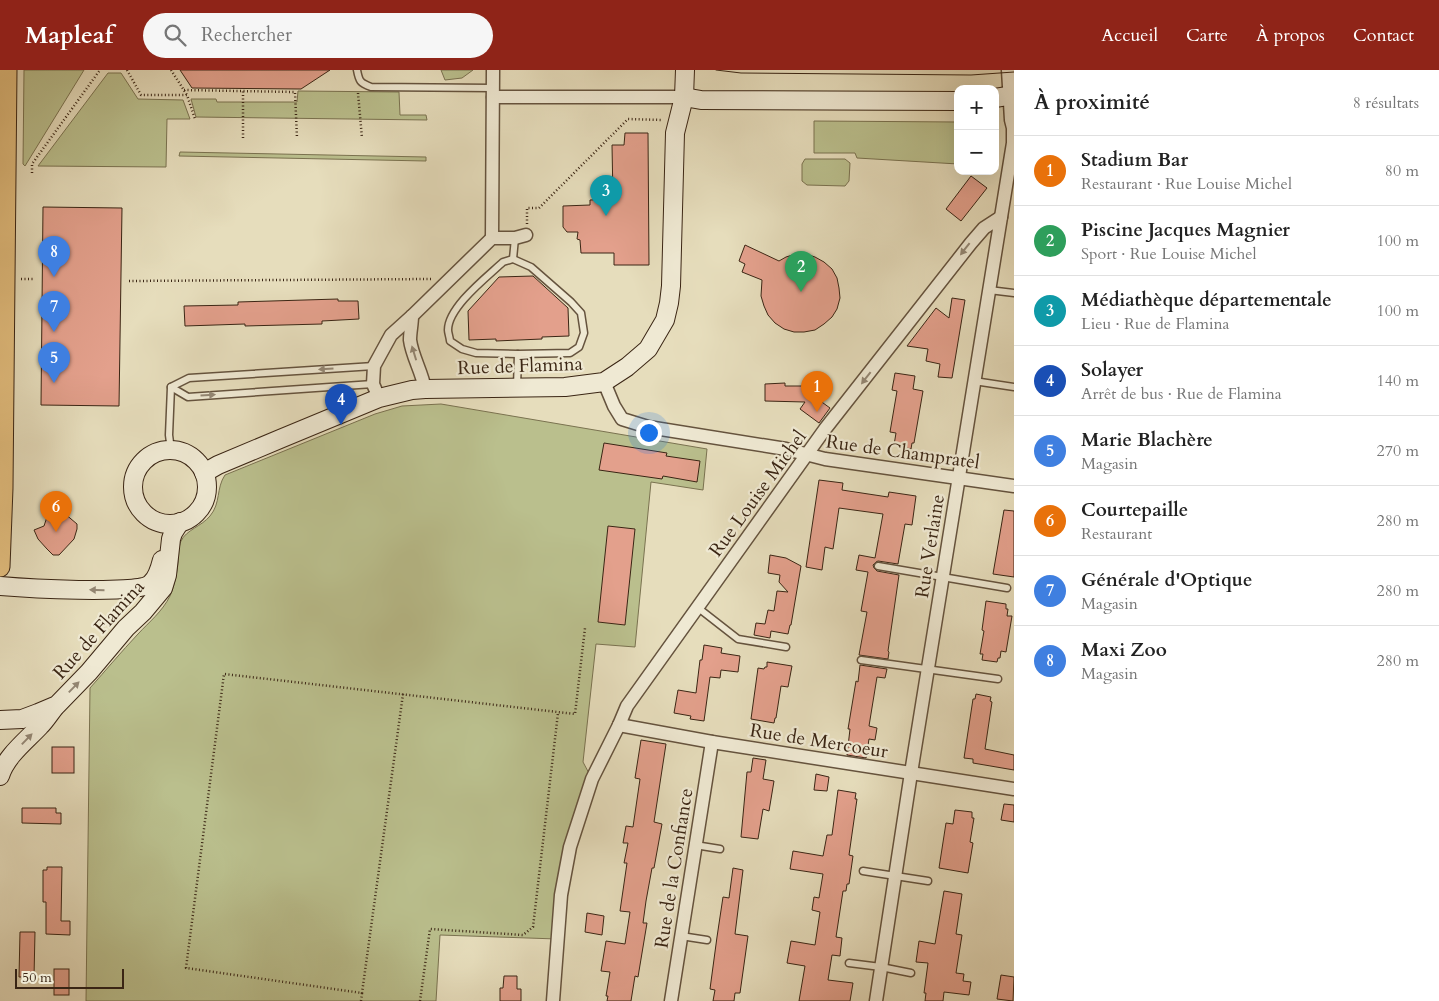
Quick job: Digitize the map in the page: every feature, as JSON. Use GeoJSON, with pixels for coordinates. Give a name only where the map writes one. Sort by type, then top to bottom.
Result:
{"type":"FeatureCollection","features":[{"type":"Feature","properties":{"kind":"main road"},"geometry":{"type":"LineString","coordinates":[[0,567],[3,488],[8,70]]}},
{"type":"Feature","properties":{"kind":"street"},"geometry":{"type":"LineString","coordinates":[[492,238],[493,70]]}},
{"type":"Feature","properties":{"kind":"street","name":"Rue de Flamina"},"geometry":{"type":"LineString","coordinates":[[204,473],[376,391],[565,387],[604,382],[627,367],[648,349],[665,320],[669,304],[675,133],[684,98],[685,70]]}},
{"type":"Feature","properties":{"kind":"street","name":"Rue Verlaine"},"geometry":{"type":"LineString","coordinates":[[876,1001],[974,381],[1014,143],[1007,97],[1008,70]]}},
{"type":"Feature","properties":{"kind":"street"},"geometry":{"type":"LineString","coordinates":[[493,93],[701,100],[954,101]]}},
{"type":"Feature","properties":{"kind":"street","name":"Rue Louise Michel"},"geometry":{"type":"LineString","coordinates":[[553,1001],[561,895],[570,847],[592,778],[627,706],[826,429],[970,242],[984,228],[1001,217]]}},
{"type":"Feature","properties":{"kind":"street"},"geometry":{"type":"LineString","coordinates":[[376,391],[374,366],[391,335],[492,238],[520,236]]}},
{"type":"Feature","properties":{"kind":"street"},"geometry":{"type":"LineString","coordinates":[[412,316],[410,340],[426,389]]}},
{"type":"Feature","properties":{"kind":"street","name":"Rue de Champratel"},"geometry":{"type":"LineString","coordinates":[[604,382],[614,406],[622,419],[648,427],[786,450],[825,459],[1014,486]]}},
{"type":"Feature","properties":{"kind":"street"},"geometry":{"type":"LineString","coordinates":[[171,450],[185,454],[196,461],[204,473],[207,487],[204,501],[197,513],[185,521],[171,524],[160,523],[140,509],[135,499],[133,486],[140,465],[149,457],[160,452],[171,450]]}},
{"type":"Feature","properties":{"kind":"street","name":"Rue de Flamina"},"geometry":{"type":"LineString","coordinates":[[0,776],[9,758],[42,724],[57,704],[89,672],[163,588],[167,575],[171,539],[180,522]]}},
{"type":"Feature","properties":{"kind":"street"},"geometry":{"type":"LineString","coordinates":[[0,586],[128,589],[150,584],[158,574],[162,560],[163,540],[160,523]]}},
{"type":"Feature","properties":{"kind":"street"},"geometry":{"type":"LineString","coordinates":[[126,628],[136,605],[133,594],[128,589]]}},
{"type":"Feature","properties":{"kind":"street","name":"Rue de Flamina"},"geometry":{"type":"LineString","coordinates":[[0,720],[38,714],[57,704]]}},
{"type":"Feature","properties":{"kind":"street","name":"Rue de Mercoeur"},"geometry":{"type":"LineString","coordinates":[[619,725],[712,742],[1014,789]]}},
{"type":"Feature","properties":{"kind":"street","name":"Rue de la Confiance"},"geometry":{"type":"LineString","coordinates":[[671,1001],[712,742]]}},
{"type":"Feature","properties":{"kind":"lane"},"geometry":{"type":"LineString","coordinates":[[357,70],[359,80],[371,87],[493,93]]}},
{"type":"Feature","properties":{"kind":"lane"},"geometry":{"type":"LineString","coordinates":[[513,260],[520,236]]}},
{"type":"Feature","properties":{"kind":"lane"},"geometry":{"type":"LineString","coordinates":[[513,260],[531,267],[581,313],[584,333],[579,347],[570,353],[518,354],[476,352],[462,349],[450,341],[448,330],[452,315],[458,305],[503,262],[513,260]]}},
{"type":"Feature","properties":{"kind":"lane"},"geometry":{"type":"LineString","coordinates":[[989,290],[1014,293]]}},
{"type":"Feature","properties":{"kind":"lane"},"geometry":{"type":"LineString","coordinates":[[517,388],[518,354]]}},
{"type":"Feature","properties":{"kind":"lane"},"geometry":{"type":"LineString","coordinates":[[171,387],[189,378],[374,366]]}},
{"type":"Feature","properties":{"kind":"lane"},"geometry":{"type":"LineString","coordinates":[[974,381],[1014,387]]}},
{"type":"Feature","properties":{"kind":"lane"},"geometry":{"type":"LineString","coordinates":[[171,387],[188,397],[376,391]]}},
{"type":"Feature","properties":{"kind":"lane"},"geometry":{"type":"LineString","coordinates":[[171,387],[171,450]]}},
{"type":"Feature","properties":{"kind":"lane"},"geometry":{"type":"LineString","coordinates":[[878,566],[1007,588]]}},
{"type":"Feature","properties":{"kind":"lane"},"geometry":{"type":"LineString","coordinates":[[698,607],[738,639],[786,648]]}},
{"type":"Feature","properties":{"kind":"lane"},"geometry":{"type":"LineString","coordinates":[[861,660],[998,679]]}},
{"type":"Feature","properties":{"kind":"lane"},"geometry":{"type":"LineString","coordinates":[[695,845],[720,849]]}},
{"type":"Feature","properties":{"kind":"lane"},"geometry":{"type":"LineString","coordinates":[[863,871],[928,880]]}},
{"type":"Feature","properties":{"kind":"lane"},"geometry":{"type":"LineString","coordinates":[[681,936],[707,940]]}},
{"type":"Feature","properties":{"kind":"lane"},"geometry":{"type":"LineString","coordinates":[[850,963],[911,973]]}},
{"type":"Feature","properties":{"kind":"path"},"geometry":{"type":"LineString","coordinates":[[32,173],[32,164],[100,70]]}},
{"type":"Feature","properties":{"kind":"path"},"geometry":{"type":"LineString","coordinates":[[127,70],[141,95],[187,95]]}},
{"type":"Feature","properties":{"kind":"path"},"geometry":{"type":"LineString","coordinates":[[171,70],[187,95],[195,119]]}},
{"type":"Feature","properties":{"kind":"path"},"geometry":{"type":"LineString","coordinates":[[359,80],[357,88],[362,138]]}},
{"type":"Feature","properties":{"kind":"path"},"geometry":{"type":"LineString","coordinates":[[184,90],[295,92],[297,138]]}},
{"type":"Feature","properties":{"kind":"path"},"geometry":{"type":"LineString","coordinates":[[243,91],[243,138]]}},
{"type":"Feature","properties":{"kind":"path"},"geometry":{"type":"LineString","coordinates":[[520,236],[527,208],[539,208],[628,119],[662,120]]}},
{"type":"Feature","properties":{"kind":"path"},"geometry":{"type":"LineString","coordinates":[[129,282],[450,279]]}},
{"type":"Feature","properties":{"kind":"path"},"geometry":{"type":"LineString","coordinates":[[362,993],[186,968],[224,674],[575,714],[585,628]]}},
{"type":"Feature","properties":{"kind":"path"},"geometry":{"type":"LineString","coordinates":[[361,1001],[403,694]]}},
{"type":"Feature","properties":{"kind":"path"},"geometry":{"type":"LineString","coordinates":[[420,1001],[430,929],[523,935],[533,927],[558,712]]}},
{"type":"Feature","properties":{"kind":"green space"},"geometry":{"type":"Polygon","coordinates":[[[24,70],[84,70],[25,166],[23,164],[24,70]]]}},
{"type":"Feature","properties":{"kind":"green space"},"geometry":{"type":"Polygon","coordinates":[[[441,70],[473,70],[462,78],[445,80],[441,70]]]}},
{"type":"Feature","properties":{"kind":"green space"},"geometry":{"type":"Polygon","coordinates":[[[108,73],[121,73],[138,99],[183,100],[190,119],[167,119],[166,167],[38,166],[108,73]]]}},
{"type":"Feature","properties":{"kind":"green space"},"geometry":{"type":"Polygon","coordinates":[[[298,91],[399,92],[400,115],[426,115],[427,120],[196,117],[191,99],[216,99],[217,102],[297,102],[298,91]]]}},
{"type":"Feature","properties":{"kind":"green space"},"geometry":{"type":"Polygon","coordinates":[[[814,121],[954,122],[954,164],[857,158],[855,153],[814,153],[814,121]]]}},
{"type":"Feature","properties":{"kind":"green space"},"geometry":{"type":"Polygon","coordinates":[[[180,152],[426,157],[426,161],[179,156],[180,152]]]}},
{"type":"Feature","properties":{"kind":"green space"},"geometry":{"type":"Polygon","coordinates":[[[805,159],[845,159],[850,163],[849,181],[845,186],[807,185],[802,181],[802,164],[805,159]]]}},
{"type":"Feature","properties":{"kind":"green space"},"geometry":{"type":"Polygon","coordinates":[[[441,404],[707,449],[703,490],[651,482],[635,647],[596,644],[583,762],[592,779],[570,847],[557,939],[440,935],[436,1001],[86,1001],[90,688],[167,602],[178,567],[181,541],[183,537],[210,516],[216,506],[220,485],[225,475],[375,414],[402,406],[441,404]]]}},
{"type":"Feature","properties":{"kind":"building"},"geometry":{"type":"Polygon","coordinates":[[[180,70],[330,70],[301,89],[192,88],[180,70]]]}},
{"type":"Feature","properties":{"kind":"building"},"geometry":{"type":"Polygon","coordinates":[[[625,133],[648,133],[649,265],[614,265],[614,253],[581,253],[580,240],[577,239],[578,232],[567,232],[563,227],[563,206],[590,205],[590,200],[613,199],[612,145],[624,145],[625,133]]]}},
{"type":"Feature","properties":{"kind":"building"},"geometry":{"type":"Polygon","coordinates":[[[971,176],[987,188],[961,221],[946,209],[971,176]]]}},
{"type":"Feature","properties":{"kind":"building"},"geometry":{"type":"Polygon","coordinates":[[[43,207],[122,208],[119,406],[41,405],[43,207]]]}},
{"type":"Feature","properties":{"kind":"building"},"geometry":{"type":"Polygon","coordinates":[[[745,245],[779,261],[796,254],[806,254],[824,262],[832,269],[837,278],[839,288],[840,298],[837,309],[832,317],[815,330],[804,332],[784,329],[775,323],[768,315],[764,306],[761,296],[762,280],[742,272],[745,264],[739,261],[745,245]]]}},
{"type":"Feature","properties":{"kind":"building"},"geometry":{"type":"Polygon","coordinates":[[[533,276],[568,308],[569,336],[496,341],[496,339],[469,340],[468,311],[499,277],[533,276]]]}},
{"type":"Feature","properties":{"kind":"building"},"geometry":{"type":"Polygon","coordinates":[[[952,298],[965,300],[952,378],[938,377],[940,364],[926,361],[928,349],[907,346],[936,308],[949,318],[952,298]]]}},
{"type":"Feature","properties":{"kind":"building"},"geometry":{"type":"Polygon","coordinates":[[[338,299],[338,301],[358,301],[359,319],[322,321],[322,324],[185,326],[184,306],[238,305],[238,302],[338,299]]]}},
{"type":"Feature","properties":{"kind":"building"},"geometry":{"type":"Polygon","coordinates":[[[895,373],[915,376],[913,389],[923,391],[914,443],[912,443],[911,449],[894,445],[896,433],[890,432],[897,391],[892,390],[895,373]]]}},
{"type":"Feature","properties":{"kind":"building"},"geometry":{"type":"Polygon","coordinates":[[[819,382],[819,400],[830,408],[819,423],[800,409],[805,402],[765,401],[765,384],[785,383],[785,386],[807,386],[807,383],[819,382]]]}},
{"type":"Feature","properties":{"kind":"building"},"geometry":{"type":"Polygon","coordinates":[[[604,443],[667,453],[666,456],[700,461],[697,482],[663,476],[662,479],[599,470],[604,443]]]}},
{"type":"Feature","properties":{"kind":"building"},"geometry":{"type":"Polygon","coordinates":[[[819,480],[843,483],[842,490],[888,497],[889,492],[916,496],[912,525],[905,524],[898,564],[878,561],[873,565],[877,571],[899,575],[888,659],[859,655],[867,612],[861,611],[868,572],[856,570],[859,555],[875,558],[883,514],[839,508],[833,549],[825,547],[822,570],[806,567],[819,480]]]}},
{"type":"Feature","properties":{"kind":"building"},"geometry":{"type":"Polygon","coordinates":[[[1004,510],[1014,511],[1014,577],[993,574],[1004,510]]]}},
{"type":"Feature","properties":{"kind":"building"},"geometry":{"type":"Polygon","coordinates":[[[54,511],[64,513],[77,524],[74,539],[59,555],[53,555],[38,539],[34,530],[44,526],[47,517],[45,514],[54,511]]]}},
{"type":"Feature","properties":{"kind":"building"},"geometry":{"type":"Polygon","coordinates":[[[608,526],[635,529],[625,625],[598,622],[608,526]]]}},
{"type":"Feature","properties":{"kind":"building"},"geometry":{"type":"Polygon","coordinates":[[[770,555],[786,558],[801,566],[788,634],[771,631],[770,638],[754,635],[756,623],[765,624],[768,610],[774,611],[777,591],[788,592],[779,582],[780,575],[768,573],[770,555]]]}},
{"type":"Feature","properties":{"kind":"building"},"geometry":{"type":"Polygon","coordinates":[[[986,601],[1006,604],[1006,609],[1008,609],[1007,616],[1012,616],[1006,652],[1001,651],[997,662],[982,660],[983,654],[980,654],[986,601]]]}},
{"type":"Feature","properties":{"kind":"building"},"geometry":{"type":"Polygon","coordinates":[[[704,645],[722,648],[721,653],[740,656],[738,672],[721,670],[720,678],[710,677],[704,721],[690,719],[691,716],[674,713],[678,690],[696,693],[704,645]]]}},
{"type":"Feature","properties":{"kind":"building"},"geometry":{"type":"Polygon","coordinates":[[[767,662],[792,666],[788,687],[781,686],[774,723],[751,719],[758,668],[764,669],[767,667],[767,662]]]}},
{"type":"Feature","properties":{"kind":"building"},"geometry":{"type":"Polygon","coordinates":[[[860,665],[887,669],[885,678],[877,677],[869,726],[877,728],[875,740],[869,739],[866,758],[847,755],[850,729],[848,729],[860,665]]]}},
{"type":"Feature","properties":{"kind":"building"},"geometry":{"type":"Polygon","coordinates":[[[976,694],[991,697],[990,701],[992,702],[985,749],[1014,755],[1014,770],[973,763],[973,759],[964,758],[973,699],[975,699],[976,694]]]}},
{"type":"Feature","properties":{"kind":"building"},"geometry":{"type":"Polygon","coordinates":[[[641,740],[666,744],[654,822],[662,824],[646,901],[643,923],[647,923],[638,977],[635,976],[631,1001],[607,1001],[608,996],[606,996],[610,972],[601,971],[606,941],[625,944],[630,912],[620,911],[627,863],[624,863],[628,843],[623,843],[626,826],[633,827],[640,779],[635,778],[641,740]]]}},
{"type":"Feature","properties":{"kind":"building"},"geometry":{"type":"Polygon","coordinates":[[[52,747],[74,747],[74,773],[52,773],[52,747]]]}},
{"type":"Feature","properties":{"kind":"building"},"geometry":{"type":"Polygon","coordinates":[[[753,758],[766,760],[763,779],[774,781],[769,811],[763,809],[758,839],[741,837],[747,772],[751,772],[753,758]]]}},
{"type":"Feature","properties":{"kind":"building"},"geometry":{"type":"Polygon","coordinates":[[[816,774],[829,777],[827,791],[814,790],[816,774]]]}},
{"type":"Feature","properties":{"kind":"building"},"geometry":{"type":"Polygon","coordinates":[[[838,790],[856,793],[855,799],[857,799],[849,855],[853,856],[849,884],[847,884],[846,891],[843,891],[836,937],[842,938],[840,956],[832,955],[828,980],[853,983],[850,1001],[799,1001],[805,966],[787,963],[791,941],[815,945],[820,912],[812,910],[814,897],[819,898],[823,874],[790,869],[793,851],[823,856],[827,835],[832,835],[838,790]]]}},
{"type":"Feature","properties":{"kind":"building"},"geometry":{"type":"Polygon","coordinates":[[[1004,804],[1014,805],[1014,822],[1001,820],[1004,804]]]}},
{"type":"Feature","properties":{"kind":"building"},"geometry":{"type":"Polygon","coordinates":[[[22,808],[56,808],[56,813],[61,813],[61,824],[22,823],[22,808]]]}},
{"type":"Feature","properties":{"kind":"building"},"geometry":{"type":"Polygon","coordinates":[[[955,810],[972,812],[972,818],[974,818],[970,842],[973,843],[968,873],[939,868],[946,823],[953,824],[955,810]]]}},
{"type":"Feature","properties":{"kind":"building"},"geometry":{"type":"Polygon","coordinates":[[[47,867],[62,867],[61,921],[70,921],[70,935],[46,934],[43,870],[47,870],[47,867]]]}},
{"type":"Feature","properties":{"kind":"building"},"geometry":{"type":"Polygon","coordinates":[[[733,868],[743,870],[735,934],[748,936],[740,993],[735,993],[734,1001],[713,1001],[715,990],[710,989],[723,897],[729,898],[733,868]]]}},
{"type":"Feature","properties":{"kind":"building"},"geometry":{"type":"Polygon","coordinates":[[[944,891],[962,894],[956,934],[962,935],[956,973],[964,974],[963,981],[971,982],[969,995],[944,992],[943,1001],[925,1001],[926,993],[924,993],[928,963],[916,962],[919,941],[935,944],[944,891]]]}},
{"type":"Feature","properties":{"kind":"building"},"geometry":{"type":"Polygon","coordinates":[[[587,913],[604,916],[602,935],[585,932],[587,913]]]}},
{"type":"Feature","properties":{"kind":"building"},"geometry":{"type":"Polygon","coordinates":[[[20,932],[35,932],[34,977],[19,977],[20,932]]]}},
{"type":"Feature","properties":{"kind":"building"},"geometry":{"type":"Polygon","coordinates":[[[54,969],[69,969],[69,995],[54,995],[54,969]]]}},
{"type":"Feature","properties":{"kind":"building"},"geometry":{"type":"Polygon","coordinates":[[[1001,975],[1014,977],[1013,1001],[997,999],[1001,975]]]}},
{"type":"Feature","properties":{"kind":"building"},"geometry":{"type":"Polygon","coordinates":[[[504,976],[517,976],[517,989],[521,989],[521,1001],[500,1001],[500,988],[503,988],[504,976]]]}},
{"type":"Feature","properties":{"kind":"tram line"},"geometry":{"type":"LineString","coordinates":[[716,70],[741,73],[971,75],[1014,72]]}},
{"type":"Feature","properties":{"kind":"place","name":"Médiathèque départementale"},"geometry":{"type":"Point","coordinates":[606,216]}},
{"type":"Feature","properties":{"kind":"place","name":"Maxi Zoo"},"geometry":{"type":"Point","coordinates":[54,277]}},
{"type":"Feature","properties":{"kind":"place","name":"Piscine Jacques Magnier"},"geometry":{"type":"Point","coordinates":[801,292]}},
{"type":"Feature","properties":{"kind":"place","name":"Générale d'Optique"},"geometry":{"type":"Point","coordinates":[54,332]}},
{"type":"Feature","properties":{"kind":"place","name":"Marie Blachère"},"geometry":{"type":"Point","coordinates":[54,383]}},
{"type":"Feature","properties":{"kind":"place","name":"Stadium Bar"},"geometry":{"type":"Point","coordinates":[817,412]}},
{"type":"Feature","properties":{"kind":"place","name":"Solayer"},"geometry":{"type":"Point","coordinates":[341,425]}},
{"type":"Feature","properties":{"kind":"place","name":"Courtepaille"},"geometry":{"type":"Point","coordinates":[56,532]}}]}
